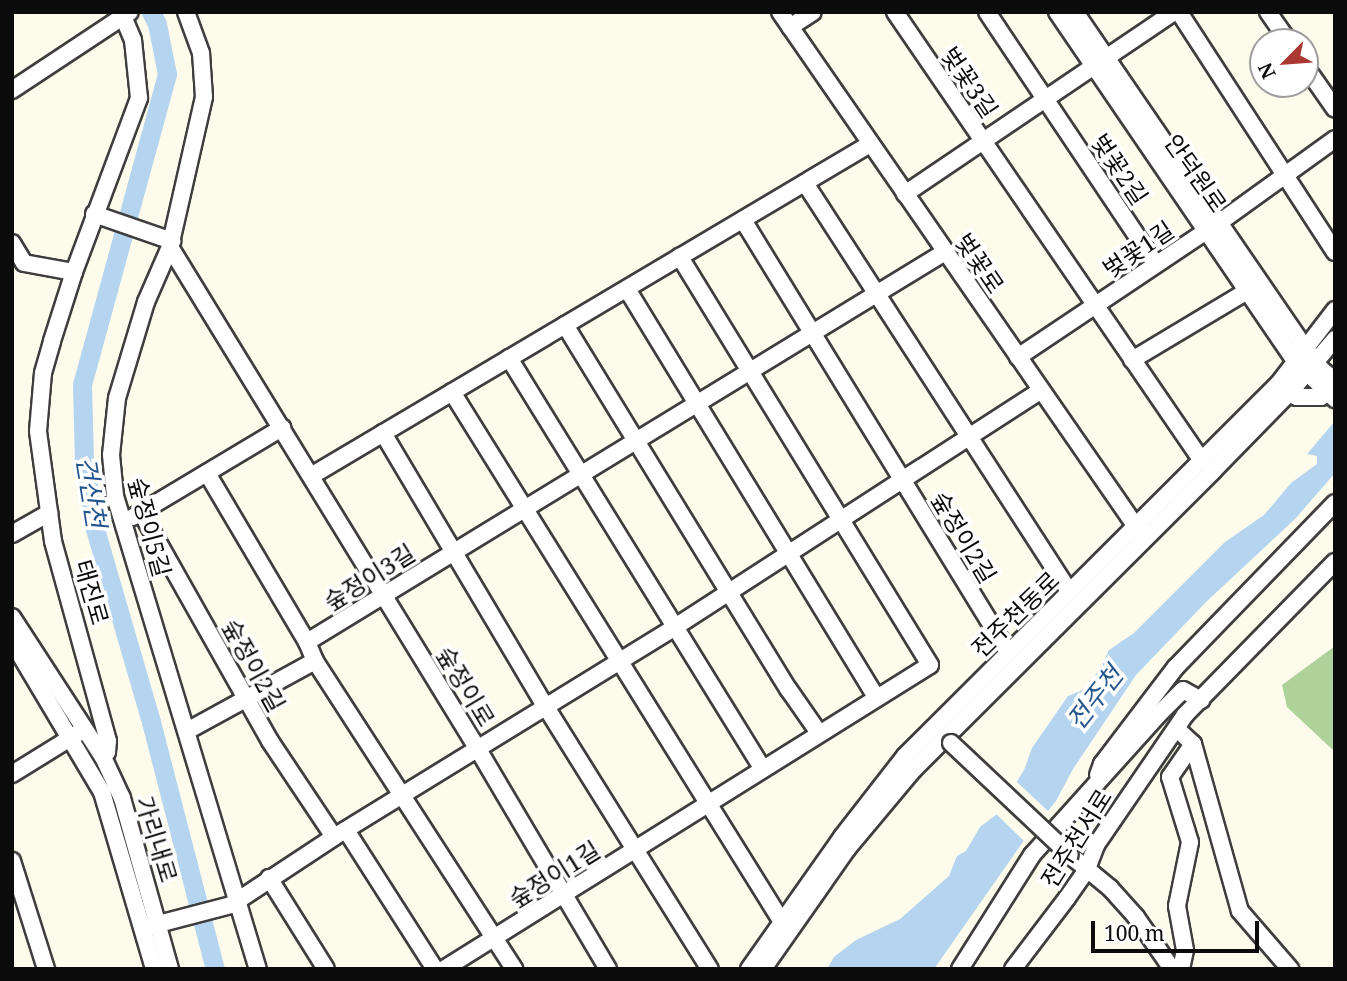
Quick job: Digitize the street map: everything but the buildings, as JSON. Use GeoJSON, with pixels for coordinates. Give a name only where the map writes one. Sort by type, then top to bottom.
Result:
{"type":"FeatureCollection","features":[{"type":"Feature","properties":{"kind":"street","name":"숲정이5길"},"geometry":{"type":"LineString","coordinates":[[186,12],[201,53],[204,97],[166,241],[117,398],[111,455],[115,496],[187,731],[235,901],[258,969]]}},
{"type":"Feature","properties":{"kind":"street","name":"벚꽃로"},"geometry":{"type":"LineString","coordinates":[[780,12],[1017,358],[1141,533]]}},
{"type":"Feature","properties":{"kind":"street"},"geometry":{"type":"LineString","coordinates":[[790,27],[813,12]]}},
{"type":"Feature","properties":{"kind":"street","name":"벚꽃3길"},"geometry":{"type":"LineString","coordinates":[[895,12],[984,143]]}},
{"type":"Feature","properties":{"kind":"street"},"geometry":{"type":"LineString","coordinates":[[987,12],[1045,98]]}},
{"type":"Feature","properties":{"kind":"street","name":"안덕원로"},"geometry":{"type":"LineString","coordinates":[[1057,12],[1099,61],[1310,366]]}},
{"type":"Feature","properties":{"kind":"street","name":"안덕원로"},"geometry":{"type":"LineString","coordinates":[[1075,12],[1099,61]]}},
{"type":"Feature","properties":{"kind":"street"},"geometry":{"type":"LineString","coordinates":[[905,194],[984,143],[1099,61],[1177,12],[1335,252]]}},
{"type":"Feature","properties":{"kind":"street"},"geometry":{"type":"LineString","coordinates":[[1268,12],[1279,28]]}},
{"type":"Feature","properties":{"kind":"street","name":"태진로"},"geometry":{"type":"LineString","coordinates":[[12,90],[125,13],[138,66],[139,98],[99,216],[74,272],[43,373],[40,402],[39,458],[53,541],[108,741],[107,752],[103,757]]}},
{"type":"Feature","properties":{"kind":"street"},"geometry":{"type":"LineString","coordinates":[[1319,86],[1335,109]]}},
{"type":"Feature","properties":{"kind":"street","name":"벚꽃2길"},"geometry":{"type":"LineString","coordinates":[[1045,98],[1156,264]]}},
{"type":"Feature","properties":{"kind":"street","name":"벚꽃1길"},"geometry":{"type":"LineString","coordinates":[[1017,358],[1214,226],[1335,139]]}},
{"type":"Feature","properties":{"kind":"street"},"geometry":{"type":"LineString","coordinates":[[984,143],[1094,306]]}},
{"type":"Feature","properties":{"kind":"street"},"geometry":{"type":"LineString","coordinates":[[311,476],[870,144]]}},
{"type":"Feature","properties":{"kind":"street"},"geometry":{"type":"LineString","coordinates":[[805,183],[1070,592]]}},
{"type":"Feature","properties":{"kind":"street"},"geometry":{"type":"LineString","coordinates":[[99,216],[166,241]]}},
{"type":"Feature","properties":{"kind":"street"},"geometry":{"type":"LineString","coordinates":[[743,220],[812,333]]}},
{"type":"Feature","properties":{"kind":"street","name":"안덕원로"},"geometry":{"type":"LineString","coordinates":[[1214,226],[1249,290],[1310,366]]}},
{"type":"Feature","properties":{"kind":"street","name":"숲정이로"},"geometry":{"type":"LineString","coordinates":[[166,241],[479,751],[608,969]]}},
{"type":"Feature","properties":{"kind":"street"},"geometry":{"type":"LineString","coordinates":[[12,243],[18,266],[74,272]]}},
{"type":"Feature","properties":{"kind":"street","name":"숲정이3길"},"geometry":{"type":"LineString","coordinates":[[307,642],[945,252]]}},
{"type":"Feature","properties":{"kind":"street"},"geometry":{"type":"LineString","coordinates":[[680,257],[843,519]]}},
{"type":"Feature","properties":{"kind":"street"},"geometry":{"type":"LineString","coordinates":[[627,289],[876,698]]}},
{"type":"Feature","properties":{"kind":"street"},"geometry":{"type":"LineString","coordinates":[[1132,360],[1249,290]]}},
{"type":"Feature","properties":{"kind":"street","name":"벚꽃1길"},"geometry":{"type":"LineString","coordinates":[[1094,306],[1202,461]]}},
{"type":"Feature","properties":{"kind":"street","name":"전주천동로"},"geometry":{"type":"LineString","coordinates":[[763,969],[848,849],[943,736],[1008,652],[1070,592],[1141,533],[1293,395],[1310,366],[1335,310]]}},
{"type":"Feature","properties":{"kind":"street"},"geometry":{"type":"LineString","coordinates":[[565,325],[789,690],[819,733]]}},
{"type":"Feature","properties":{"kind":"street","name":"숲정이2길"},"geometry":{"type":"LineString","coordinates":[[812,333],[1008,652]]}},
{"type":"Feature","properties":{"kind":"street","name":"전주천동로"},"geometry":{"type":"LineString","coordinates":[[749,969],[842,837],[905,756],[943,736],[1141,533],[1202,461],[1333,344]]}},
{"type":"Feature","properties":{"kind":"street"},"geometry":{"type":"LineString","coordinates":[[509,358],[763,769]]}},
{"type":"Feature","properties":{"kind":"street"},"geometry":{"type":"LineString","coordinates":[[1293,395],[1321,397],[1332,390],[1310,366]]}},
{"type":"Feature","properties":{"kind":"street","name":"숲정이2길"},"geometry":{"type":"LineString","coordinates":[[157,924],[235,901],[675,627],[903,482],[1041,390]]}},
{"type":"Feature","properties":{"kind":"street"},"geometry":{"type":"LineString","coordinates":[[452,392],[782,922]]}},
{"type":"Feature","properties":{"kind":"street"},"geometry":{"type":"LineString","coordinates":[[123,523],[282,428]]}},
{"type":"Feature","properties":{"kind":"street","name":"숲정이3길"},"geometry":{"type":"LineString","coordinates":[[383,433],[546,707]]}},
{"type":"Feature","properties":{"kind":"street"},"geometry":{"type":"LineString","coordinates":[[207,473],[307,642],[315,661],[403,794]]}},
{"type":"Feature","properties":{"kind":"street"},"geometry":{"type":"LineString","coordinates":[[1094,786],[1102,764],[1176,667],[1335,503]]}},
{"type":"Feature","properties":{"kind":"street","name":"숲정이2길"},"geometry":{"type":"LineString","coordinates":[[141,512],[305,795],[340,834],[435,969]]}},
{"type":"Feature","properties":{"kind":"street"},"geometry":{"type":"LineString","coordinates":[[12,534],[50,513]]}},
{"type":"Feature","properties":{"kind":"street","name":"숲정이1길"},"geometry":{"type":"LineString","coordinates":[[444,969],[930,665],[843,519]]}},
{"type":"Feature","properties":{"kind":"street","name":"전주천서로"},"geometry":{"type":"LineString","coordinates":[[1013,969],[1087,869],[1096,845],[1185,715],[1335,562]]}},
{"type":"Feature","properties":{"kind":"street","name":"가리내로"},"geometry":{"type":"LineString","coordinates":[[12,617],[79,733],[157,924],[154,969]]}},
{"type":"Feature","properties":{"kind":"street","name":"가리내로"},"geometry":{"type":"LineString","coordinates":[[12,641],[79,733],[103,757],[122,798],[170,969]]}},
{"type":"Feature","properties":{"kind":"street"},"geometry":{"type":"LineString","coordinates":[[187,731],[315,661]]}},
{"type":"Feature","properties":{"kind":"street"},"geometry":{"type":"LineString","coordinates":[[960,969],[1032,855],[1183,690],[1200,700]]}},
{"type":"Feature","properties":{"kind":"street","name":"숲정이1길"},"geometry":{"type":"LineString","coordinates":[[546,707],[710,969]]}},
{"type":"Feature","properties":{"kind":"street"},"geometry":{"type":"LineString","coordinates":[[1177,729],[1192,744],[1241,911],[1284,967]]}},
{"type":"Feature","properties":{"kind":"street"},"geometry":{"type":"LineString","coordinates":[[12,774],[79,733]]}},
{"type":"Feature","properties":{"kind":"street"},"geometry":{"type":"LineString","coordinates":[[943,736],[1070,855],[1110,888],[1136,917],[1172,969]]}},
{"type":"Feature","properties":{"kind":"street"},"geometry":{"type":"LineString","coordinates":[[1181,969],[1185,950],[1177,906],[1190,842],[1170,777],[1192,744]]}},
{"type":"Feature","properties":{"kind":"street","name":"숲정이1길"},"geometry":{"type":"LineString","coordinates":[[403,794],[454,880],[495,937],[514,969]]}},
{"type":"Feature","properties":{"kind":"street"},"geometry":{"type":"LineString","coordinates":[[12,861],[16,886],[46,969]]}},
{"type":"Feature","properties":{"kind":"street"},"geometry":{"type":"LineString","coordinates":[[270,878],[326,969]]}},
{"type":"Feature","properties":{"kind":"green space"},"geometry":{"type":"Polygon","coordinates":[[[1335,646],[1335,752],[1287,707],[1282,685],[1335,646]]]}},
{"type":"Feature","properties":{"kind":"water","name":"전주천"},"geometry":{"type":"Polygon","coordinates":[[[1335,421],[1335,473],[1295,519],[1207,601],[1136,675],[1073,769],[1056,801],[1025,839],[934,969],[827,969],[834,957],[856,940],[900,919],[949,876],[957,856],[966,851],[980,827],[997,814],[1024,770],[1032,748],[1068,696],[1085,689],[1101,668],[1109,650],[1134,633],[1225,542],[1264,515],[1291,483],[1317,464],[1317,456],[1307,454],[1335,421]]]}},
{"type":"Feature","properties":{"kind":"pier"},"geometry":{"type":"Polygon","coordinates":[[[1014,779],[1050,813],[1026,843],[994,812],[1014,779]]]}},
{"type":"Feature","properties":{"kind":"waterway","name":"건산천"},"geometry":{"type":"LineString","coordinates":[[151,12],[157,24],[167,74],[82,385],[84,459],[95,529],[151,722],[215,969]]}}]}
